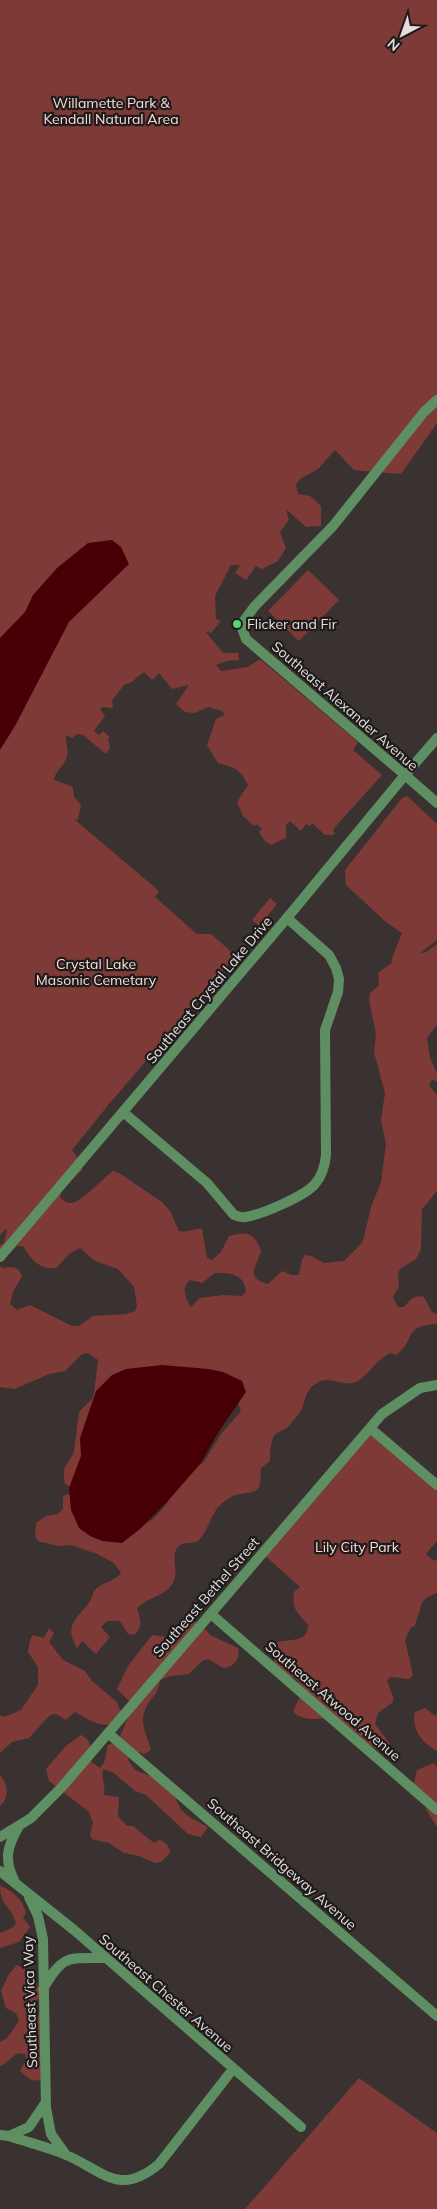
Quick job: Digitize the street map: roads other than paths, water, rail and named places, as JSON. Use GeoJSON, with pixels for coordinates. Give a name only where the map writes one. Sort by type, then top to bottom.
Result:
{"type":"FeatureCollection","features":[{"type":"Feature","properties":{"kind":"street","name":"Southeast Alexander Avenue"},"geometry":{"type":"LineString","coordinates":[[437,400],[424,412],[333,526],[254,607],[241,625],[246,639],[437,803]]}},
{"type":"Feature","properties":{"kind":"street","name":"Southeast Crystal Lake Drive"},"geometry":{"type":"LineString","coordinates":[[0,1257],[437,738]]}},
{"type":"Feature","properties":{"kind":"street"},"geometry":{"type":"LineString","coordinates":[[123,1112],[207,1183],[234,1215],[247,1217],[305,1193],[315,1185],[325,1166],[325,1030],[338,992],[338,979],[336,968],[329,956],[287,918]]}},
{"type":"Feature","properties":{"kind":"street","name":"Southeast Bethel Street"},"geometry":{"type":"LineString","coordinates":[[0,1836],[19,1826],[36,1813],[60,1788],[382,1414],[420,1388],[437,1385]]}},
{"type":"Feature","properties":{"kind":"street"},"geometry":{"type":"LineString","coordinates":[[370,1428],[437,1485]]}},
{"type":"Feature","properties":{"kind":"street","name":"Southeast Atwood Avenue"},"geometry":{"type":"LineString","coordinates":[[211,1614],[437,1810]]}},
{"type":"Feature","properties":{"kind":"street","name":"Southeast Bridgeway Avenue"},"geometry":{"type":"LineString","coordinates":[[108,1733],[437,2016]]}},
{"type":"Feature","properties":{"kind":"street"},"geometry":{"type":"LineString","coordinates":[[14,1880],[9,1866],[8,1848],[19,1826]]}},
{"type":"Feature","properties":{"kind":"street","name":"Southeast Chester Avenue"},"geometry":{"type":"LineString","coordinates":[[0,1871],[14,1880],[301,2127]]}},
{"type":"Feature","properties":{"kind":"street","name":"Southeast Vica Way"},"geometry":{"type":"LineString","coordinates":[[14,1880],[28,1894],[40,1921],[43,1939],[46,2108],[51,2134],[66,2155]]}},
{"type":"Feature","properties":{"kind":"street"},"geometry":{"type":"LineString","coordinates":[[43,1990],[49,1978],[63,1962],[82,1956],[105,1958]]}},
{"type":"Feature","properties":{"kind":"street"},"geometry":{"type":"LineString","coordinates":[[4,2135],[66,2155],[111,2178],[124,2180],[141,2176],[159,2164],[233,2069]]}},
{"type":"Feature","properties":{"kind":"street"},"geometry":{"type":"LineString","coordinates":[[4,2135],[29,2128],[47,2102]]}},
{"type":"Feature","properties":{"kind":"place","name":"Flicker and Fir"},"geometry":{"type":"Point","coordinates":[237,624]}},
{"type":"Feature","properties":{"kind":"park label","name":"Willamette Park & Kendall Natural Area"},"geometry":{"type":"Point","coordinates":[111,112]}},
{"type":"Feature","properties":{"kind":"park label","name":"Crystal Lake Masonic Cemetary"},"geometry":{"type":"Point","coordinates":[96,972]}},
{"type":"Feature","properties":{"kind":"park label","name":"Lily City Park"},"geometry":{"type":"Point","coordinates":[357,1547]}}]}
